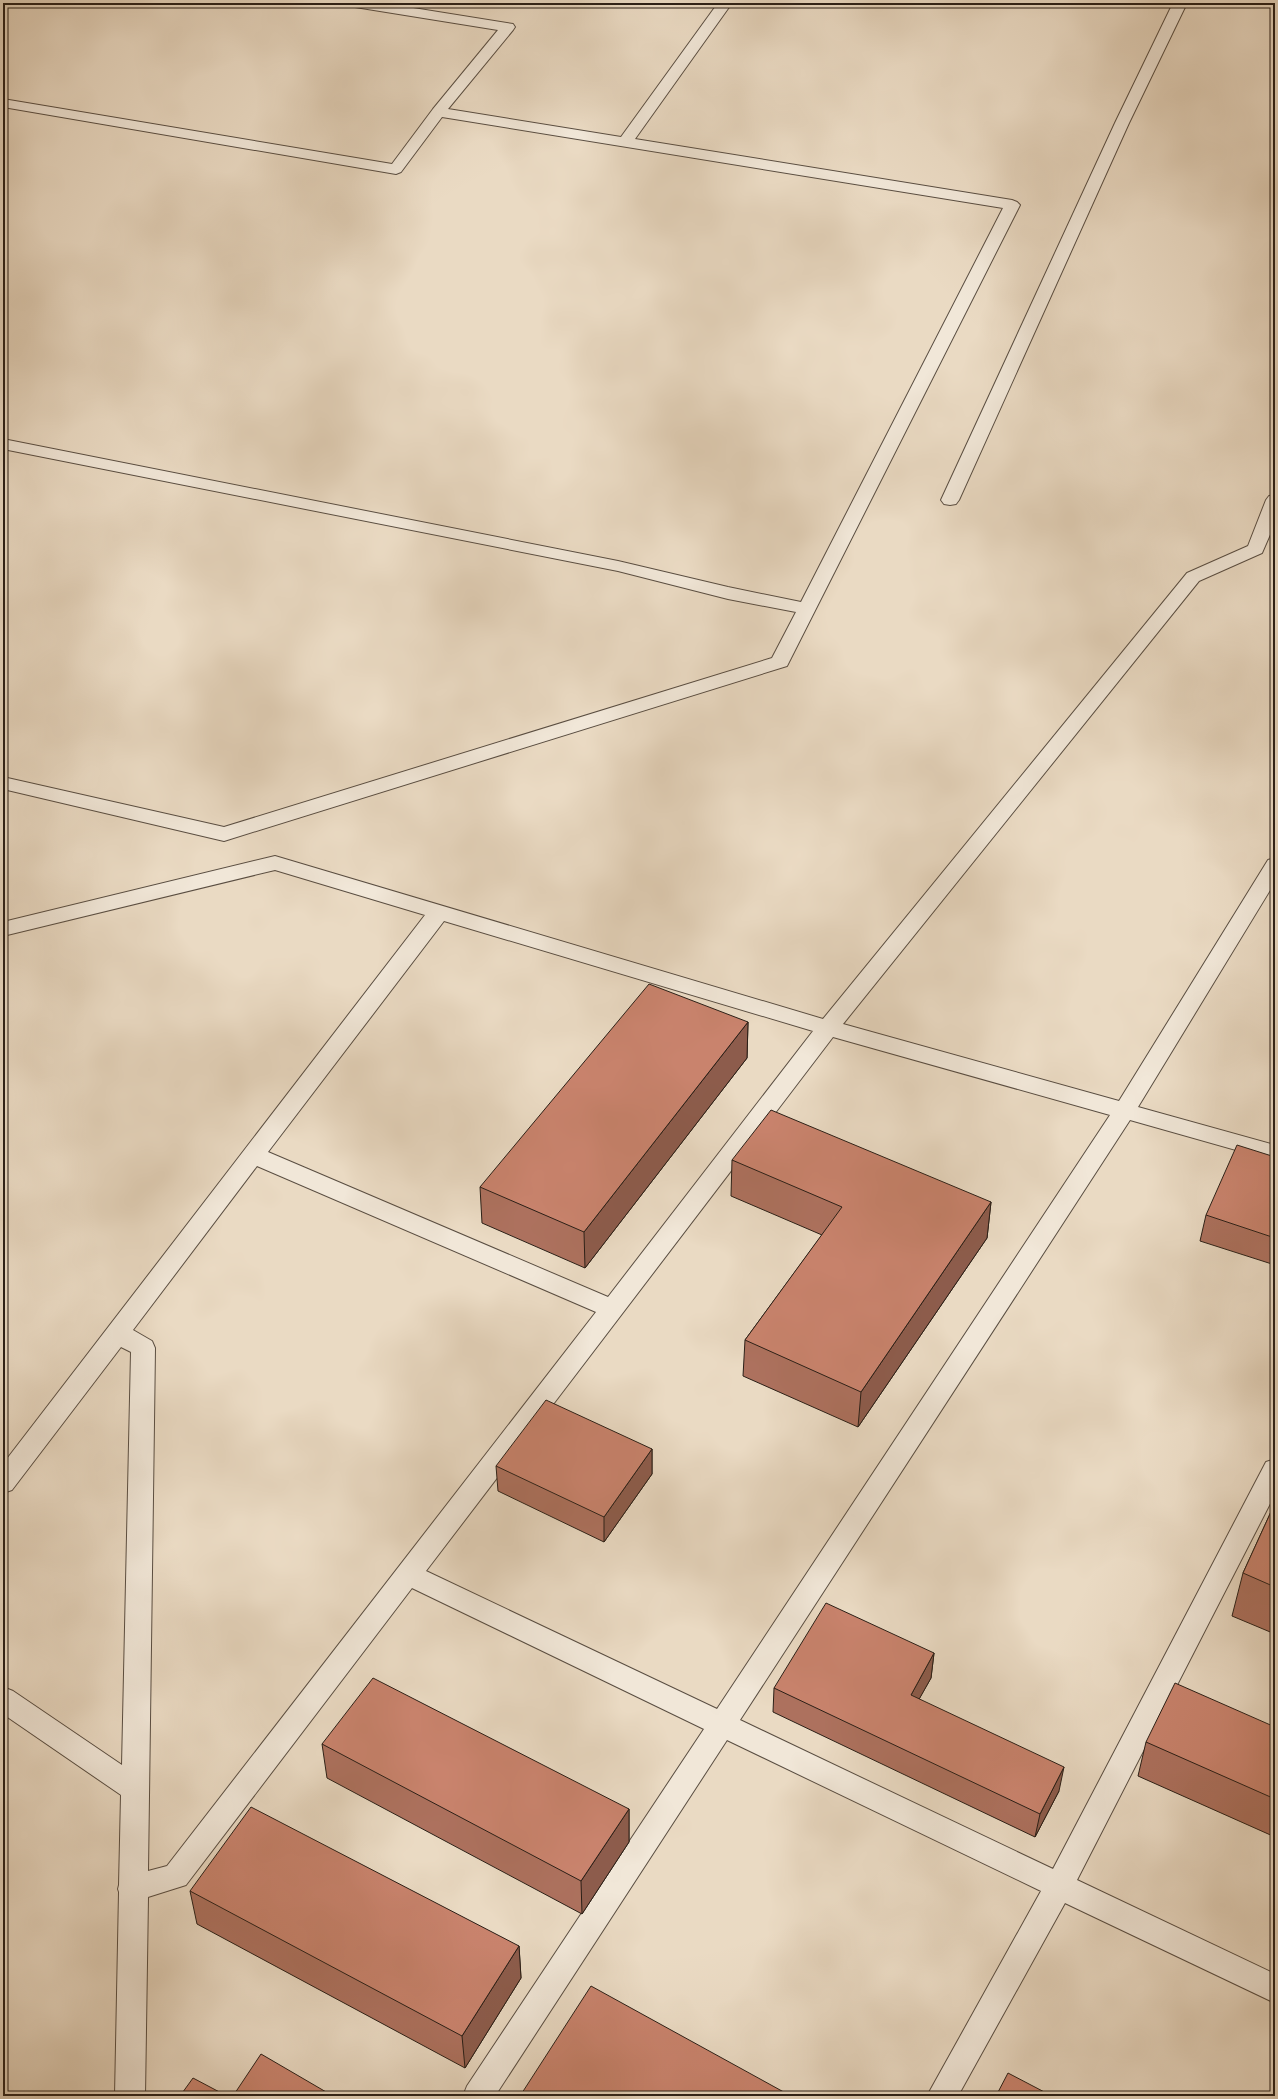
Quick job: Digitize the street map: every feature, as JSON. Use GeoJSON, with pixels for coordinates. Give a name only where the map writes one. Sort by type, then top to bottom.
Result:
{"type":"FeatureCollection","features":[{"type":"Feature","properties":{"kind":"street"},"geometry":{"type":"LineString","coordinates":[[3,103],[396,169],[438,112],[508,27],[355,3]]}},
{"type":"Feature","properties":{"kind":"street"},"geometry":{"type":"LineString","coordinates":[[625,142],[725,3]]}},
{"type":"Feature","properties":{"kind":"street"},"geometry":{"type":"LineString","coordinates":[[950,500],[1122,123],[1180,3]]}},
{"type":"Feature","properties":{"kind":"street"},"geometry":{"type":"LineString","coordinates":[[3,783],[224,834],[780,662],[1012,205],[438,112]]}},
{"type":"Feature","properties":{"kind":"street"},"geometry":{"type":"LineString","coordinates":[[3,444],[618,566],[728,593],[807,609]]}},
{"type":"Feature","properties":{"kind":"street"},"geometry":{"type":"LineString","coordinates":[[132,1889],[176,1876],[828,1028],[1193,576],[1256,549],[1275,500]]}},
{"type":"Feature","properties":{"kind":"street"},"geometry":{"type":"LineString","coordinates":[[3,929],[275,862],[828,1028],[1275,1153]]}},
{"type":"Feature","properties":{"kind":"street"},"geometry":{"type":"LineString","coordinates":[[478,2096],[1124,1111],[1275,865]]}},
{"type":"Feature","properties":{"kind":"street"},"geometry":{"type":"LineString","coordinates":[[3,1483],[439,912]]}},
{"type":"Feature","properties":{"kind":"street"},"geometry":{"type":"LineString","coordinates":[[253,1155],[612,1309]]}},
{"type":"Feature","properties":{"kind":"street"},"geometry":{"type":"LineString","coordinates":[[118,1333],[142,1348],[132,1889],[130,2096]]}},
{"type":"Feature","properties":{"kind":"street"},"geometry":{"type":"LineString","coordinates":[[942,2096],[1059,1886],[1275,1469]]}},
{"type":"Feature","properties":{"kind":"street"},"geometry":{"type":"LineString","coordinates":[[408,1574],[1275,1989]]}},
{"type":"Feature","properties":{"kind":"street"},"geometry":{"type":"LineString","coordinates":[[3,1699],[134,1788]]}},
{"type":"Feature","properties":{"kind":"building"},"geometry":{"type":"Polygon","coordinates":[[[649,984],[748,1022],[584,1232],[480,1187],[649,984]]]}},
{"type":"Feature","properties":{"kind":"building"},"geometry":{"type":"Polygon","coordinates":[[[771,1110],[991,1202],[861,1392],[745,1340],[842,1207],[732,1160],[771,1110]]]}},
{"type":"Feature","properties":{"kind":"building"},"geometry":{"type":"Polygon","coordinates":[[[1237,1145],[1275,1157],[1275,1238],[1206,1215],[1237,1145]]]}},
{"type":"Feature","properties":{"kind":"building"},"geometry":{"type":"Polygon","coordinates":[[[546,1400],[652,1449],[604,1517],[496,1466],[546,1400]]]}},
{"type":"Feature","properties":{"kind":"building"},"geometry":{"type":"Polygon","coordinates":[[[1275,1503],[1275,1587],[1243,1573],[1275,1503]]]}},
{"type":"Feature","properties":{"kind":"building"},"geometry":{"type":"Polygon","coordinates":[[[826,1603],[934,1653],[911,1695],[1064,1767],[1040,1814],[774,1688],[826,1603]]]}},
{"type":"Feature","properties":{"kind":"building"},"geometry":{"type":"Polygon","coordinates":[[[373,1678],[629,1809],[581,1881],[322,1744],[373,1678]]]}},
{"type":"Feature","properties":{"kind":"building"},"geometry":{"type":"Polygon","coordinates":[[[1175,1683],[1275,1727],[1275,1799],[1146,1742],[1175,1683]]]}},
{"type":"Feature","properties":{"kind":"building"},"geometry":{"type":"Polygon","coordinates":[[[251,1807],[519,1946],[462,2036],[190,1891],[251,1807]]]}},
{"type":"Feature","properties":{"kind":"building"},"geometry":{"type":"Polygon","coordinates":[[[591,1986],[791,2096],[520,2096],[591,1986]]]}},
{"type":"Feature","properties":{"kind":"building"},"geometry":{"type":"Polygon","coordinates":[[[261,2054],[333,2096],[233,2096],[261,2054]]]}},
{"type":"Feature","properties":{"kind":"building"},"geometry":{"type":"Polygon","coordinates":[[[1008,2073],[1052,2096],[996,2096],[1008,2073]]]}},
{"type":"Feature","properties":{"kind":"building"},"geometry":{"type":"Polygon","coordinates":[[[193,2078],[227,2096],[180,2096],[193,2078]]]}}]}
